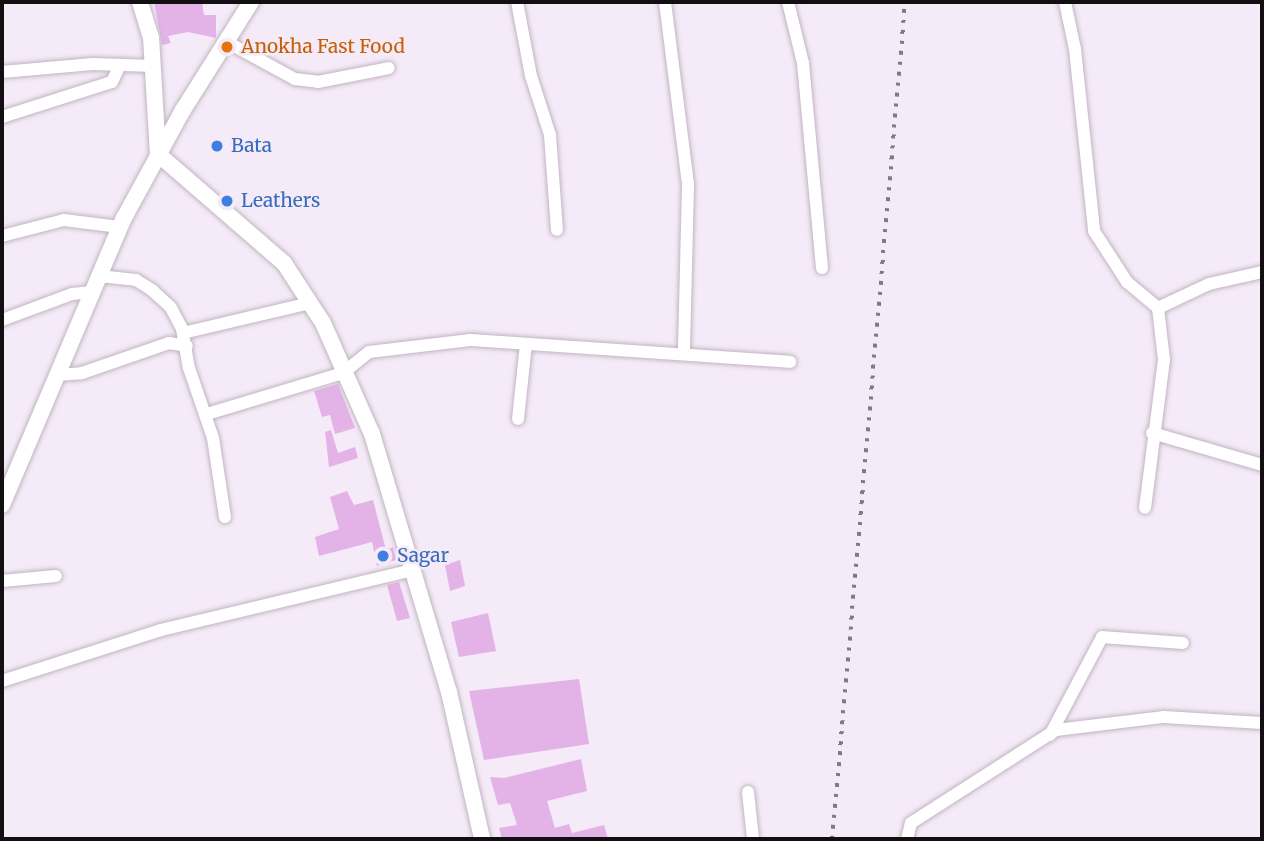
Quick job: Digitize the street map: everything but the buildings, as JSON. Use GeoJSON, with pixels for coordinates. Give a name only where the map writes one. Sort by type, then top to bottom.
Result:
{"type":"FeatureCollection","features":[{"type":"Feature","properties":{"kind":"main road"},"geometry":{"type":"LineString","coordinates":[[140,2],[151,37],[159,154],[284,263],[310,303],[372,434],[449,692],[482,839]]}},
{"type":"Feature","properties":{"kind":"main road"},"geometry":{"type":"LineString","coordinates":[[2,505],[120,228],[159,154],[251,2]]}},
{"type":"Feature","properties":{"kind":"main road"},"geometry":{"type":"LineString","coordinates":[[390,492],[386,505],[441,690],[476,839]]}},
{"type":"Feature","properties":{"kind":"main road"},"geometry":{"type":"LineString","coordinates":[[390,492],[401,501],[457,686],[491,839]]}},
{"type":"Feature","properties":{"kind":"street"},"geometry":{"type":"LineString","coordinates":[[517,2],[531,76],[550,135],[557,230]]}},
{"type":"Feature","properties":{"kind":"street"},"geometry":{"type":"LineString","coordinates":[[665,2],[688,185],[684,354]]}},
{"type":"Feature","properties":{"kind":"street"},"geometry":{"type":"LineString","coordinates":[[788,2],[803,63],[822,268]]}},
{"type":"Feature","properties":{"kind":"street"},"geometry":{"type":"LineString","coordinates":[[1065,2],[1075,49],[1094,231],[1127,282],[1158,308],[1164,360],[1152,433],[1145,508]]}},
{"type":"Feature","properties":{"kind":"street"},"geometry":{"type":"LineString","coordinates":[[225,41],[295,79],[318,82],[389,68]]}},
{"type":"Feature","properties":{"kind":"street"},"geometry":{"type":"LineString","coordinates":[[2,72],[120,65],[154,66]]}},
{"type":"Feature","properties":{"kind":"street"},"geometry":{"type":"LineString","coordinates":[[2,117],[111,82],[120,65]]}},
{"type":"Feature","properties":{"kind":"street"},"geometry":{"type":"LineString","coordinates":[[2,236],[64,220],[120,228]]}},
{"type":"Feature","properties":{"kind":"street"},"geometry":{"type":"LineString","coordinates":[[1158,308],[1209,284],[1262,272]]}},
{"type":"Feature","properties":{"kind":"street"},"geometry":{"type":"LineString","coordinates":[[99,276],[136,280],[152,290],[171,308],[183,333],[189,368],[207,414],[225,517]]}},
{"type":"Feature","properties":{"kind":"street"},"geometry":{"type":"LineString","coordinates":[[2,320],[72,294],[92,292]]}},
{"type":"Feature","properties":{"kind":"street"},"geometry":{"type":"LineString","coordinates":[[183,333],[310,303]]}},
{"type":"Feature","properties":{"kind":"street"},"geometry":{"type":"LineString","coordinates":[[207,414],[344,373],[369,352],[470,340],[790,362]]}},
{"type":"Feature","properties":{"kind":"street"},"geometry":{"type":"LineString","coordinates":[[56,375],[82,373],[169,343],[187,346]]}},
{"type":"Feature","properties":{"kind":"street"},"geometry":{"type":"LineString","coordinates":[[518,419],[526,344]]}},
{"type":"Feature","properties":{"kind":"street"},"geometry":{"type":"LineString","coordinates":[[1152,433],[1262,465]]}},
{"type":"Feature","properties":{"kind":"street"},"geometry":{"type":"LineString","coordinates":[[2,681],[161,630],[404,572]]}},
{"type":"Feature","properties":{"kind":"street"},"geometry":{"type":"LineString","coordinates":[[2,581],[55,576]]}},
{"type":"Feature","properties":{"kind":"street"},"geometry":{"type":"LineString","coordinates":[[1049,735],[1102,637],[1183,643]]}},
{"type":"Feature","properties":{"kind":"street"},"geometry":{"type":"LineString","coordinates":[[906,839],[911,822],[1056,730],[1164,717],[1262,723]]}},
{"type":"Feature","properties":{"kind":"street"},"geometry":{"type":"LineString","coordinates":[[748,792],[753,839]]}},
{"type":"Feature","properties":{"kind":"railway"},"geometry":{"type":"LineString","coordinates":[[832,839],[905,2]]}},
{"type":"Feature","properties":{"kind":"place","name":"Anokha Fast Food"},"geometry":{"type":"Point","coordinates":[227,47]}},
{"type":"Feature","properties":{"kind":"place","name":"Bata"},"geometry":{"type":"Point","coordinates":[217,146]}},
{"type":"Feature","properties":{"kind":"place","name":"Leathers"},"geometry":{"type":"Point","coordinates":[227,201]}},
{"type":"Feature","properties":{"kind":"place","name":"Sagar"},"geometry":{"type":"Point","coordinates":[383,556]}}]}
